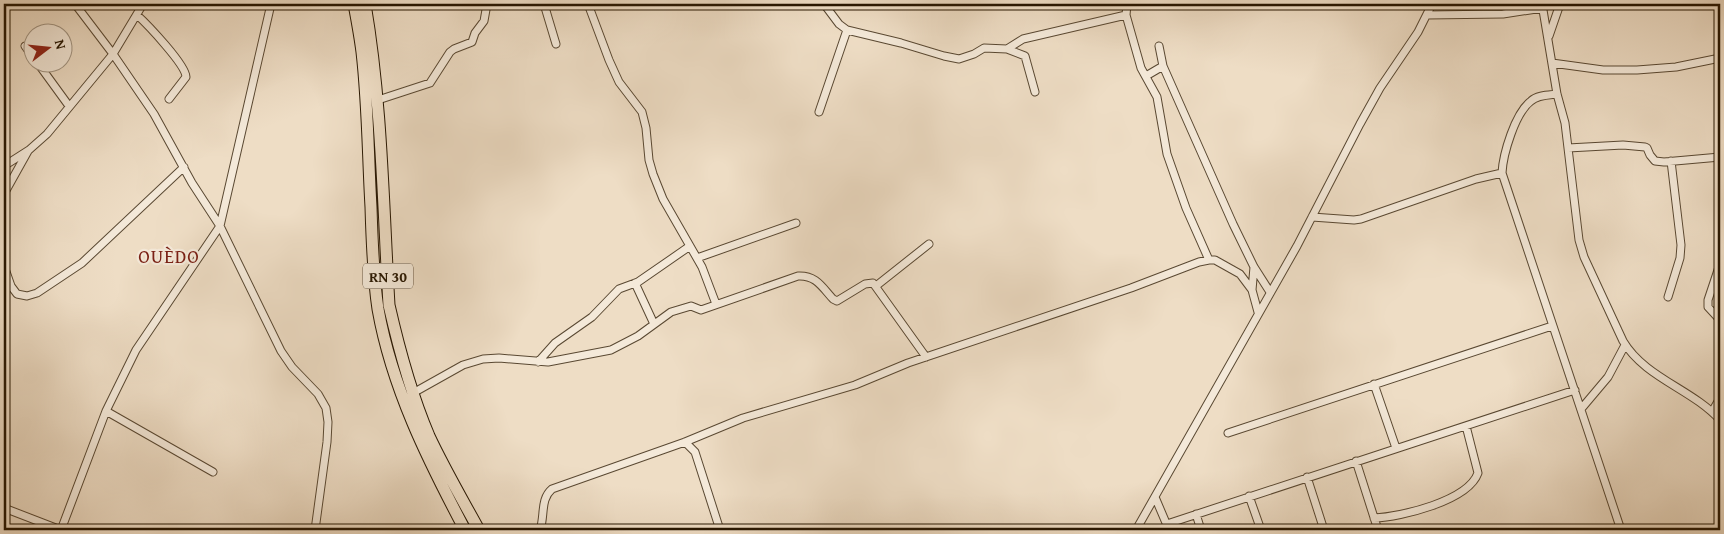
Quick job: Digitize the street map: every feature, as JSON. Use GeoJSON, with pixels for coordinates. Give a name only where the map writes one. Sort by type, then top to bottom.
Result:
{"type":"FeatureCollection","features":[{"type":"Feature","properties":{"kind":"main road","name":"RN 30"},"geometry":{"type":"LineString","coordinates":[[354,4],[364,69],[373,248],[378,307],[382,326],[389,356],[419,439],[465,530]]}},
{"type":"Feature","properties":{"kind":"main road","name":"RN 30"},"geometry":{"type":"LineString","coordinates":[[365,4],[373,50],[378,100],[389,305],[395,333],[413,393],[429,435],[479,530]]}},
{"type":"Feature","properties":{"kind":"street"},"geometry":{"type":"LineString","coordinates":[[76,4],[154,114],[192,183],[220,226],[281,351],[292,367],[318,394],[326,408],[328,422],[327,442],[315,530]]}},
{"type":"Feature","properties":{"kind":"street"},"geometry":{"type":"LineString","coordinates":[[4,166],[29,150],[46,134],[113,54],[143,4]]}},
{"type":"Feature","properties":{"kind":"street"},"geometry":{"type":"LineString","coordinates":[[4,508],[61,530],[106,411],[136,350],[220,226],[271,4]]}},
{"type":"Feature","properties":{"kind":"street"},"geometry":{"type":"LineString","coordinates":[[378,100],[430,83],[450,52],[472,42],[475,33],[484,21],[487,4]]}},
{"type":"Feature","properties":{"kind":"street"},"geometry":{"type":"LineString","coordinates":[[544,4],[556,44]]}},
{"type":"Feature","properties":{"kind":"street"},"geometry":{"type":"LineString","coordinates":[[588,4],[619,82],[642,112],[646,128],[649,160],[663,199],[697,258],[716,304]]}},
{"type":"Feature","properties":{"kind":"street"},"geometry":{"type":"LineString","coordinates":[[824,4],[839,24],[847,30],[952,58],[959,59],[984,48],[1007,49],[1025,56],[1035,92]]}},
{"type":"Feature","properties":{"kind":"street"},"geometry":{"type":"LineString","coordinates":[[1127,4],[1126,15],[1141,68],[1157,97],[1164,139],[1182,198],[1209,260]]}},
{"type":"Feature","properties":{"kind":"street"},"geometry":{"type":"LineString","coordinates":[[1136,530],[1312,217],[1380,88],[1403,56],[1432,4]]}},
{"type":"Feature","properties":{"kind":"street"},"geometry":{"type":"LineString","coordinates":[[1548,37],[1560,4]]}},
{"type":"Feature","properties":{"kind":"street"},"geometry":{"type":"LineString","coordinates":[[1427,15],[1503,14],[1543,6],[1557,94],[1565,123],[1581,248],[1626,345],[1644,364],[1669,383],[1706,406],[1720,420]]}},
{"type":"Feature","properties":{"kind":"street"},"geometry":{"type":"LineString","coordinates":[[137,15],[178,61],[186,73],[186,77],[169,99]]}},
{"type":"Feature","properties":{"kind":"street"},"geometry":{"type":"LineString","coordinates":[[1007,49],[1023,40],[1126,15]]}},
{"type":"Feature","properties":{"kind":"street"},"geometry":{"type":"LineString","coordinates":[[820,112],[847,30]]}},
{"type":"Feature","properties":{"kind":"street"},"geometry":{"type":"LineString","coordinates":[[1159,46],[1163,66],[1233,224],[1254,267],[1270,292]]}},
{"type":"Feature","properties":{"kind":"street"},"geometry":{"type":"LineString","coordinates":[[1552,63],[1603,70],[1638,70],[1676,67],[1720,58]]}},
{"type":"Feature","properties":{"kind":"street"},"geometry":{"type":"LineString","coordinates":[[1146,76],[1163,66]]}},
{"type":"Feature","properties":{"kind":"street"},"geometry":{"type":"LineString","coordinates":[[44,72],[69,106]]}},
{"type":"Feature","properties":{"kind":"street"},"geometry":{"type":"LineString","coordinates":[[1557,94],[1535,98],[1524,107],[1508,142],[1502,162],[1502,173],[1621,530]]}},
{"type":"Feature","properties":{"kind":"street"},"geometry":{"type":"LineString","coordinates":[[1568,148],[1623,145],[1645,146],[1654,161],[1720,157]]}},
{"type":"Feature","properties":{"kind":"street"},"geometry":{"type":"LineString","coordinates":[[4,194],[29,150]]}},
{"type":"Feature","properties":{"kind":"street"},"geometry":{"type":"LineString","coordinates":[[1668,297],[1680,258],[1681,245],[1671,161]]}},
{"type":"Feature","properties":{"kind":"street"},"geometry":{"type":"LineString","coordinates":[[4,266],[17,294],[27,296],[37,292],[82,263],[184,167]]}},
{"type":"Feature","properties":{"kind":"street"},"geometry":{"type":"LineString","coordinates":[[1312,217],[1361,219],[1476,179],[1502,173]]}},
{"type":"Feature","properties":{"kind":"street"},"geometry":{"type":"LineString","coordinates":[[697,258],[796,223]]}},
{"type":"Feature","properties":{"kind":"street"},"geometry":{"type":"LineString","coordinates":[[876,286],[929,244]]}},
{"type":"Feature","properties":{"kind":"street"},"geometry":{"type":"LineString","coordinates":[[538,362],[548,348],[592,317],[615,292],[635,283],[690,246]]}},
{"type":"Feature","properties":{"kind":"street"},"geometry":{"type":"LineString","coordinates":[[540,530],[543,524],[545,496],[552,489],[685,442],[743,418],[855,385],[926,357],[1132,288],[1209,260],[1215,260],[1240,274],[1252,290]]}},
{"type":"Feature","properties":{"kind":"street"},"geometry":{"type":"LineString","coordinates":[[1720,264],[1708,300],[1708,307],[1720,320]]}},
{"type":"Feature","properties":{"kind":"street"},"geometry":{"type":"LineString","coordinates":[[1254,267],[1252,290],[1258,312]]}},
{"type":"Feature","properties":{"kind":"street"},"geometry":{"type":"LineString","coordinates":[[413,393],[463,365],[483,359],[499,358],[538,362],[573,358],[610,350],[638,336],[674,311],[691,306],[700,310],[716,304],[719,305],[798,276],[812,278],[833,299],[837,300],[866,284],[870,283],[876,286],[926,357]]}},
{"type":"Feature","properties":{"kind":"street"},"geometry":{"type":"LineString","coordinates":[[635,283],[654,324]]}},
{"type":"Feature","properties":{"kind":"street"},"geometry":{"type":"LineString","coordinates":[[1228,433],[1552,326]]}},
{"type":"Feature","properties":{"kind":"street"},"geometry":{"type":"LineString","coordinates":[[1581,409],[1608,378],[1626,345]]}},
{"type":"Feature","properties":{"kind":"street"},"geometry":{"type":"LineString","coordinates":[[1374,384],[1396,448]]}},
{"type":"Feature","properties":{"kind":"street"},"geometry":{"type":"LineString","coordinates":[[1155,497],[1168,527],[1196,514],[1249,496],[1575,390]]}},
{"type":"Feature","properties":{"kind":"street"},"geometry":{"type":"LineString","coordinates":[[1712,412],[1720,398]]}},
{"type":"Feature","properties":{"kind":"street"},"geometry":{"type":"LineString","coordinates":[[106,411],[213,472]]}},
{"type":"Feature","properties":{"kind":"street"},"geometry":{"type":"LineString","coordinates":[[1374,518],[1404,515],[1424,509],[1443,501],[1469,486],[1476,479],[1478,473],[1466,426]]}},
{"type":"Feature","properties":{"kind":"street"},"geometry":{"type":"LineString","coordinates":[[685,442],[695,452],[720,530]]}},
{"type":"Feature","properties":{"kind":"street"},"geometry":{"type":"LineString","coordinates":[[1356,461],[1378,530]]}},
{"type":"Feature","properties":{"kind":"street"},"geometry":{"type":"LineString","coordinates":[[1307,477],[1324,530]]}},
{"type":"Feature","properties":{"kind":"street"},"geometry":{"type":"LineString","coordinates":[[1249,496],[1261,530]]}},
{"type":"Feature","properties":{"kind":"street"},"geometry":{"type":"LineString","coordinates":[[1196,514],[1202,530]]}},
{"type":"Feature","properties":{"kind":"district","name":"OUÈDO"},"geometry":{"type":"Point","coordinates":[169,256]}}]}
